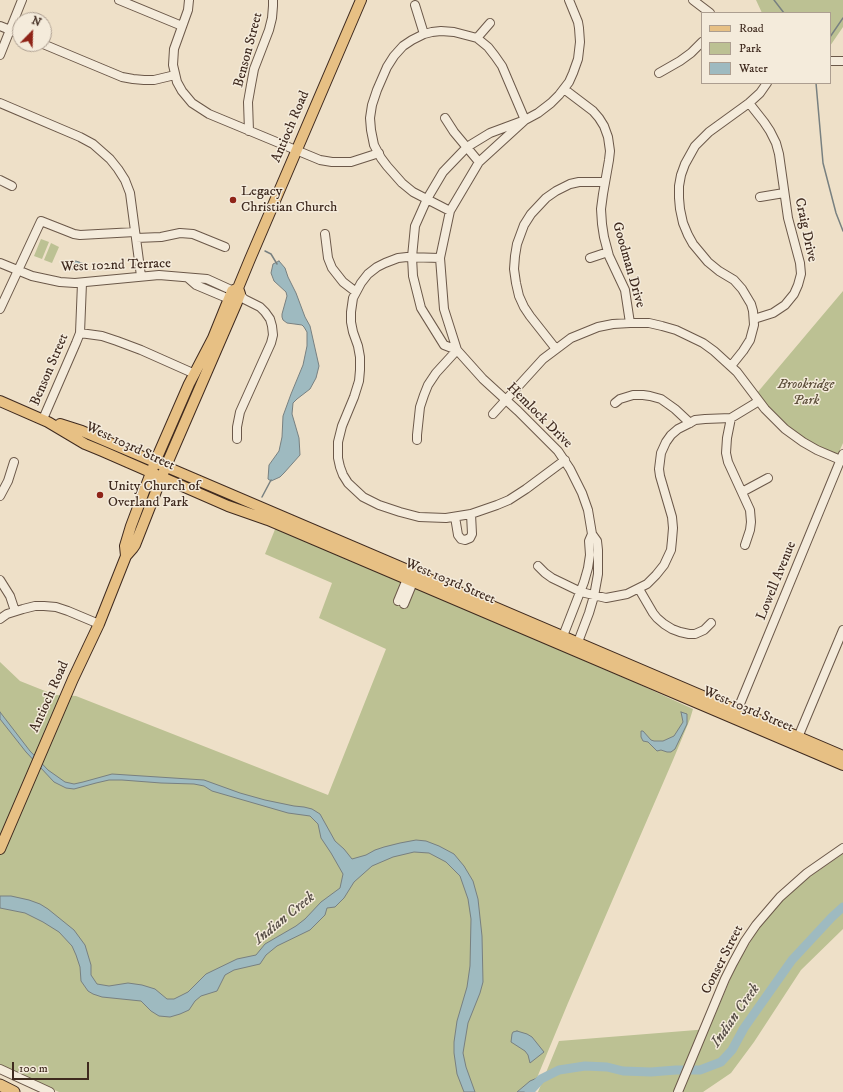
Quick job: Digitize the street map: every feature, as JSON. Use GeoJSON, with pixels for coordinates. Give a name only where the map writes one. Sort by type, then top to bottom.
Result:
{"type":"FeatureCollection","features":[{"type":"Feature","properties":{"kind":"highway"},"geometry":{"type":"LineString","coordinates":[[0,1085],[14,1092]]}},
{"type":"Feature","properties":{"kind":"main road","name":"Antioch Road"},"geometry":{"type":"LineString","coordinates":[[0,849],[126,556],[134,548],[166,466],[361,0]]}},
{"type":"Feature","properties":{"kind":"main road","name":"Antioch Road"},"geometry":{"type":"LineString","coordinates":[[126,556],[125,546],[151,472],[189,384],[237,296]]}},
{"type":"Feature","properties":{"kind":"main road","name":"West 103rd Street"},"geometry":{"type":"LineString","coordinates":[[0,401],[46,421],[102,451],[228,506],[268,520],[411,578],[578,642],[736,715]]}},
{"type":"Feature","properties":{"kind":"main road","name":"West 103rd Street"},"geometry":{"type":"LineString","coordinates":[[46,421],[70,427],[166,466],[411,578],[567,647],[797,741],[843,765]]}},
{"type":"Feature","properties":{"kind":"main road"},"geometry":{"type":"LineString","coordinates":[[70,427],[74,432],[75,437]]}},
{"type":"Feature","properties":{"kind":"main road","name":"West 103rd Street"},"geometry":{"type":"LineString","coordinates":[[797,741],[843,756]]}},
{"type":"Feature","properties":{"kind":"street"},"geometry":{"type":"LineString","coordinates":[[0,54],[22,0]]}},
{"type":"Feature","properties":{"kind":"street"},"geometry":{"type":"LineString","coordinates":[[119,0],[182,26]]}},
{"type":"Feature","properties":{"kind":"street"},"geometry":{"type":"LineString","coordinates":[[189,0],[188,10],[174,49],[173,65],[177,82],[186,97],[199,108],[208,114],[320,160],[343,163],[378,154]]}},
{"type":"Feature","properties":{"kind":"street","name":"Benson Street"},"geometry":{"type":"LineString","coordinates":[[249,131],[248,102],[251,85],[254,69],[269,30],[274,6],[273,0]]}},
{"type":"Feature","properties":{"kind":"street","name":"Hemlock Drive"},"geometry":{"type":"LineString","coordinates":[[458,350],[444,345],[421,308],[413,276],[412,257],[415,226],[427,199],[443,172],[467,147],[490,133],[525,120],[543,110],[564,89],[573,73],[578,58],[579,49],[579,28],[574,10],[569,0]]}},
{"type":"Feature","properties":{"kind":"street"},"geometry":{"type":"LineString","coordinates":[[693,0],[709,12]]}},
{"type":"Feature","properties":{"kind":"street"},"geometry":{"type":"LineString","coordinates":[[415,5],[424,34]]}},
{"type":"Feature","properties":{"kind":"street"},"geometry":{"type":"LineString","coordinates":[[477,38],[490,23]]}},
{"type":"Feature","properties":{"kind":"street"},"geometry":{"type":"LineString","coordinates":[[0,26],[10,30]]}},
{"type":"Feature","properties":{"kind":"street"},"geometry":{"type":"LineString","coordinates":[[450,210],[413,192],[402,183],[378,154],[374,145],[370,118],[372,105],[387,67],[394,56],[404,46],[424,34],[432,32],[449,31],[477,38],[490,50],[502,66],[525,120]]}},
{"type":"Feature","properties":{"kind":"street"},"geometry":{"type":"LineString","coordinates":[[659,73],[680,61],[701,43]]}},
{"type":"Feature","properties":{"kind":"street"},"geometry":{"type":"LineString","coordinates":[[52,48],[122,77],[154,80],[175,75]]}},
{"type":"Feature","properties":{"kind":"street"},"geometry":{"type":"LineString","coordinates":[[831,61],[843,60]]}},
{"type":"Feature","properties":{"kind":"street"},"geometry":{"type":"LineString","coordinates":[[731,366],[750,340],[753,331],[754,318],[751,304],[742,289],[734,280],[708,262],[693,244],[683,222],[680,209],[679,186],[685,164],[695,146],[709,132],[749,103],[760,93],[766,84]]}},
{"type":"Feature","properties":{"kind":"street","name":"Goodman Drive"},"geometry":{"type":"LineString","coordinates":[[564,89],[593,111],[604,126],[608,137],[610,151],[601,209],[604,237],[608,252],[624,290],[630,323]]}},
{"type":"Feature","properties":{"kind":"street"},"geometry":{"type":"LineString","coordinates":[[0,103],[80,137],[102,151],[110,159],[125,180],[130,193],[141,276]]}},
{"type":"Feature","properties":{"kind":"street","name":"Craig Drive"},"geometry":{"type":"LineString","coordinates":[[749,103],[770,130],[776,143],[779,154],[788,218],[800,263],[801,274],[792,298],[782,308],[773,313],[754,318]]}},
{"type":"Feature","properties":{"kind":"street"},"geometry":{"type":"LineString","coordinates":[[445,118],[454,132],[479,162]]}},
{"type":"Feature","properties":{"kind":"street","name":"Hemlock Drive"},"geometry":{"type":"LineString","coordinates":[[525,120],[479,162],[450,210],[440,258],[444,309],[458,350],[483,379],[558,451],[576,479],[582,493],[588,510],[592,534],[597,540],[598,574],[594,596],[578,642]]}},
{"type":"Feature","properties":{"kind":"street"},"geometry":{"type":"LineString","coordinates":[[0,180],[12,186]]}},
{"type":"Feature","properties":{"kind":"street"},"geometry":{"type":"LineString","coordinates":[[556,349],[530,316],[519,296],[514,269],[517,244],[524,225],[531,214],[546,198],[570,184],[579,182],[605,182]]}},
{"type":"Feature","properties":{"kind":"street","name":"Craig Drive"},"geometry":{"type":"LineString","coordinates":[[760,197],[784,193]]}},
{"type":"Feature","properties":{"kind":"street"},"geometry":{"type":"LineString","coordinates":[[0,309],[41,221],[80,235],[136,235],[161,237],[180,233],[193,234],[225,247]]}},
{"type":"Feature","properties":{"kind":"street"},"geometry":{"type":"LineString","coordinates":[[324,234],[327,254],[332,268],[343,282],[356,292]]}},
{"type":"Feature","properties":{"kind":"street"},"geometry":{"type":"LineString","coordinates":[[590,258],[608,252]]}},
{"type":"Feature","properties":{"kind":"street"},"geometry":{"type":"LineString","coordinates":[[440,258],[412,257],[398,258],[389,261],[377,267],[368,274],[353,298],[350,317],[358,346],[360,370],[359,381],[340,432],[338,442],[340,467],[343,475],[363,497],[379,505],[419,517],[456,517],[471,514],[509,500],[534,484],[564,460]]}},
{"type":"Feature","properties":{"kind":"street","name":"West 102nd Terrace"},"geometry":{"type":"LineString","coordinates":[[0,263],[44,280],[60,282],[82,283],[159,275],[198,278],[207,280],[260,307],[270,319],[273,335],[271,343],[240,412],[237,439]]}},
{"type":"Feature","properties":{"kind":"street","name":"Benson Street"},"geometry":{"type":"LineString","coordinates":[[46,421],[80,333],[82,283]]}},
{"type":"Feature","properties":{"kind":"street"},"geometry":{"type":"LineString","coordinates":[[493,414],[543,360],[571,338],[587,331],[613,324],[649,323],[662,326],[703,343],[731,366],[759,401],[786,429],[816,450],[842,458]]}},
{"type":"Feature","properties":{"kind":"street"},"geometry":{"type":"LineString","coordinates":[[80,333],[102,336],[117,341],[195,374]]}},
{"type":"Feature","properties":{"kind":"street"},"geometry":{"type":"LineString","coordinates":[[417,440],[420,407],[428,385],[436,373],[458,350]]}},
{"type":"Feature","properties":{"kind":"street"},"geometry":{"type":"LineString","coordinates":[[615,403],[620,399],[633,395],[650,396],[668,404],[690,423]]}},
{"type":"Feature","properties":{"kind":"street"},"geometry":{"type":"LineString","coordinates":[[538,566],[552,578],[581,592],[594,596],[606,598],[617,597],[639,589],[660,571],[670,550],[673,528],[672,517],[660,476],[659,460],[671,435],[678,429],[695,420],[731,418],[759,401]]}},
{"type":"Feature","properties":{"kind":"street"},"geometry":{"type":"LineString","coordinates":[[731,418],[726,453],[728,462],[748,505],[751,515],[750,530],[746,545]]}},
{"type":"Feature","properties":{"kind":"street","name":"Lowell Avenue"},"geometry":{"type":"LineString","coordinates":[[736,715],[842,458]]}},
{"type":"Feature","properties":{"kind":"street"},"geometry":{"type":"LineString","coordinates":[[0,496],[8,481],[14,462]]}},
{"type":"Feature","properties":{"kind":"street"},"geometry":{"type":"LineString","coordinates":[[742,492],[768,478]]}},
{"type":"Feature","properties":{"kind":"street"},"geometry":{"type":"LineString","coordinates":[[456,517],[458,535],[461,539],[465,540],[470,538],[472,534],[471,514]]}},
{"type":"Feature","properties":{"kind":"street","name":"Hemlock Drive"},"geometry":{"type":"LineString","coordinates":[[562,636],[581,592],[588,568],[590,555],[589,541],[592,534]]}},
{"type":"Feature","properties":{"kind":"street"},"geometry":{"type":"LineString","coordinates":[[401,602],[411,578]]}},
{"type":"Feature","properties":{"kind":"street"},"geometry":{"type":"LineString","coordinates":[[0,580],[8,593],[15,611]]}},
{"type":"Feature","properties":{"kind":"street"},"geometry":{"type":"LineString","coordinates":[[639,589],[657,618],[672,629],[680,632],[695,634],[704,630],[711,622]]}},
{"type":"Feature","properties":{"kind":"street"},"geometry":{"type":"LineString","coordinates":[[0,619],[15,611],[35,606],[68,610],[98,624]]}},
{"type":"Feature","properties":{"kind":"street"},"geometry":{"type":"LineString","coordinates":[[797,741],[843,630]]}},
{"type":"Feature","properties":{"kind":"street"},"geometry":{"type":"LineString","coordinates":[[562,636],[567,647],[578,642]]}},
{"type":"Feature","properties":{"kind":"street","name":"Conser Street"},"geometry":{"type":"LineString","coordinates":[[678,1090],[733,963],[745,941],[756,925],[780,897],[807,873],[843,848]]}},
{"type":"Feature","properties":{"kind":"street"},"geometry":{"type":"LineString","coordinates":[[0,1069],[50,1092]]}},
{"type":"Feature","properties":{"kind":"green space"},"geometry":{"type":"Polygon","coordinates":[[[756,0],[843,0],[843,27],[831,45],[831,12],[762,12],[756,0]]]}},
{"type":"Feature","properties":{"kind":"green space"},"geometry":{"type":"Polygon","coordinates":[[[41,239],[49,242],[42,259],[34,256],[41,239]]]}},
{"type":"Feature","properties":{"kind":"green space"},"geometry":{"type":"Polygon","coordinates":[[[51,243],[59,247],[52,263],[44,260],[51,243]]]}},
{"type":"Feature","properties":{"kind":"green space","name":"Brookridge Park"},"geometry":{"type":"Polygon","coordinates":[[[843,291],[843,443],[839,452],[837,454],[833,454],[807,441],[791,430],[765,404],[757,393],[843,291]]]}},
{"type":"Feature","properties":{"kind":"green space"},"geometry":{"type":"Polygon","coordinates":[[[276,527],[478,613],[693,709],[673,760],[568,1003],[534,1085],[533,1092],[59,1092],[0,1065],[0,662],[20,681],[55,695],[76,696],[328,795],[386,649],[319,618],[332,583],[265,554],[276,527]]]}},
{"type":"Feature","properties":{"kind":"green space"},"geometry":{"type":"Polygon","coordinates":[[[843,854],[843,929],[801,970],[754,1042],[731,1073],[703,1092],[538,1092],[559,1041],[709,1029],[735,968],[755,934],[767,918],[785,898],[805,880],[843,854]]]}},
{"type":"Feature","properties":{"kind":"water"},"geometry":{"type":"Polygon","coordinates":[[[76,261],[82,263],[85,265],[85,268],[78,270],[72,269],[68,267],[67,264],[76,261]]]}},
{"type":"Feature","properties":{"kind":"water"},"geometry":{"type":"Polygon","coordinates":[[[279,261],[285,268],[310,326],[319,366],[316,378],[310,389],[293,403],[292,414],[299,438],[300,455],[280,477],[271,481],[268,479],[269,465],[279,451],[282,437],[283,416],[303,365],[307,346],[307,332],[304,327],[302,325],[287,323],[282,317],[287,296],[286,292],[274,281],[271,273],[273,264],[279,261]]]}},
{"type":"Feature","properties":{"kind":"water"},"geometry":{"type":"Polygon","coordinates":[[[0,712],[30,751],[48,770],[65,782],[74,784],[112,774],[204,780],[265,800],[312,809],[320,814],[335,841],[352,859],[384,847],[416,840],[426,841],[454,854],[464,866],[473,881],[478,899],[482,936],[483,982],[468,1023],[463,1053],[466,1067],[475,1092],[464,1092],[457,1074],[454,1053],[457,1021],[467,987],[470,966],[471,919],[468,899],[460,876],[446,862],[429,853],[414,852],[393,857],[372,866],[354,882],[344,898],[335,907],[327,908],[325,915],[310,930],[277,946],[266,955],[260,964],[234,970],[225,975],[217,991],[201,996],[195,1001],[189,1010],[180,1014],[170,1017],[159,1016],[151,1011],[141,1001],[102,997],[88,991],[81,981],[80,967],[72,946],[59,932],[43,922],[25,913],[0,908],[0,896],[11,896],[40,904],[74,930],[85,945],[91,965],[91,975],[97,984],[109,986],[128,983],[142,985],[155,989],[167,999],[174,999],[188,992],[206,974],[237,959],[256,955],[265,944],[296,926],[321,902],[340,888],[343,874],[321,838],[318,824],[310,816],[288,813],[212,791],[204,786],[194,784],[109,780],[74,789],[66,788],[54,782],[26,752],[0,719],[0,712]]]}},
{"type":"Feature","properties":{"kind":"water"},"geometry":{"type":"Polygon","coordinates":[[[681,712],[687,714],[687,724],[675,749],[671,752],[661,750],[657,751],[648,742],[643,741],[641,731],[643,731],[651,740],[654,741],[663,741],[674,736],[683,722],[681,712]]]}},
{"type":"Feature","properties":{"kind":"water"},"geometry":{"type":"Polygon","coordinates":[[[517,1031],[532,1037],[544,1052],[530,1063],[528,1055],[525,1051],[511,1042],[513,1032],[517,1031]]]}},
{"type":"Feature","properties":{"kind":"water"},"geometry":{"type":"Polygon","coordinates":[[[537,1078],[529,1092],[517,1092],[530,1081],[537,1078]]]}},
{"type":"Feature","properties":{"kind":"waterway","name":"Indian Creek"},"geometry":{"type":"LineString","coordinates":[[774,0],[783,12]]}},
{"type":"Feature","properties":{"kind":"waterway"},"geometry":{"type":"LineString","coordinates":[[831,36],[843,18]]}},
{"type":"Feature","properties":{"kind":"waterway","name":"Indian Creek"},"geometry":{"type":"LineString","coordinates":[[816,84],[823,163],[836,213],[843,231]]}},
{"type":"Feature","properties":{"kind":"waterway"},"geometry":{"type":"LineString","coordinates":[[265,251],[271,254],[277,264]]}},
{"type":"Feature","properties":{"kind":"waterway"},"geometry":{"type":"LineString","coordinates":[[262,497],[271,480]]}},
{"type":"Feature","properties":{"kind":"waterway","name":"Indian Creek"},"geometry":{"type":"LineString","coordinates":[[529,1092],[541,1079],[559,1070],[585,1066],[607,1067],[623,1071],[651,1072],[700,1070],[721,1062],[732,1050],[744,1028],[792,960],[843,907]]}},
{"type":"Feature","properties":{"kind":"place","name":"Legacy Christian Church"},"geometry":{"type":"Point","coordinates":[233,200]}},
{"type":"Feature","properties":{"kind":"place","name":"Unity Church of Overland Park"},"geometry":{"type":"Point","coordinates":[100,495]}}]}
